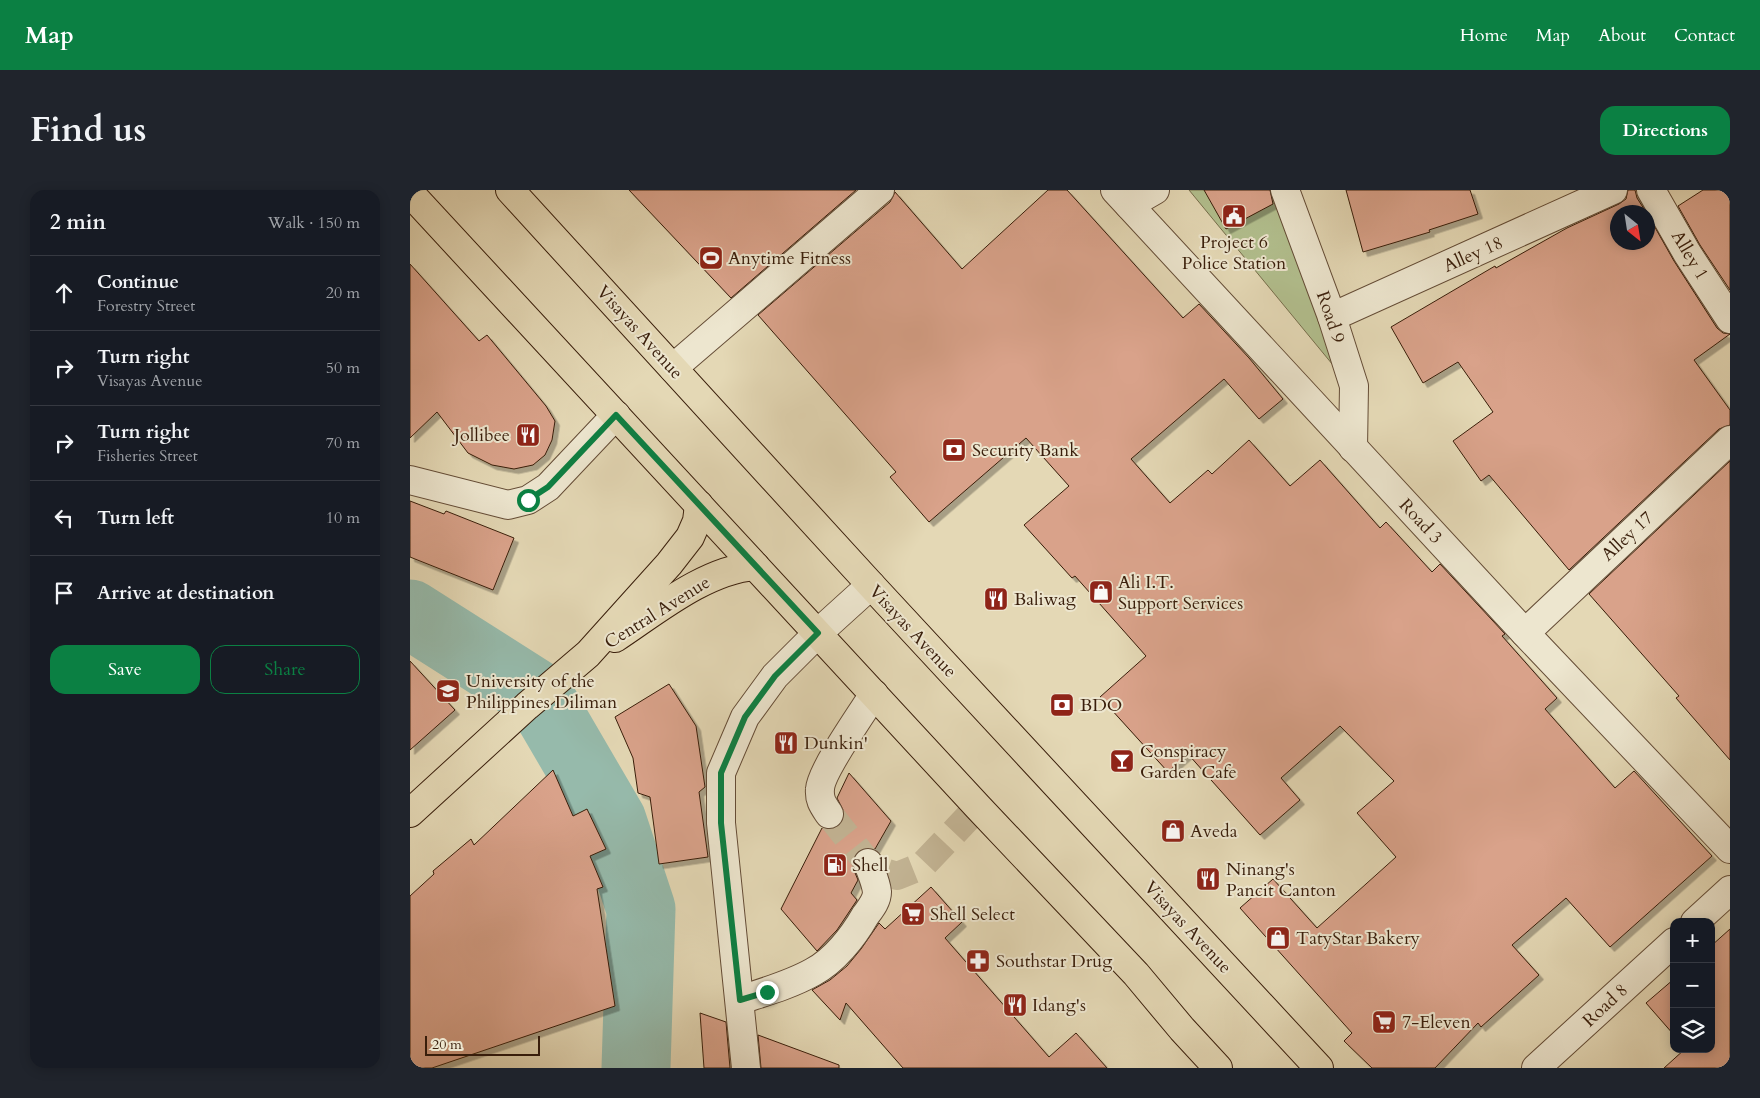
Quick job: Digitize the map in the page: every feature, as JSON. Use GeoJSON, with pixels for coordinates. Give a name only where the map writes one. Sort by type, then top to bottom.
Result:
{"type":"FeatureCollection","features":[{"type":"Feature","properties":{"kind":"main road","name":"Visayas Avenue"},"geometry":{"type":"LineString","coordinates":[[510,190],[871,585],[1319,1068]]}},
{"type":"Feature","properties":{"kind":"main road"},"geometry":{"type":"LineString","coordinates":[[410,193],[1136,974],[1218,1068]]}},
{"type":"Feature","properties":{"kind":"main road","name":"Central Avenue"},"geometry":{"type":"LineString","coordinates":[[410,813],[527,706],[588,654],[669,564],[690,537],[698,521],[699,505]]}},
{"type":"Feature","properties":{"kind":"main road","name":"Central Avenue"},"geometry":{"type":"LineString","coordinates":[[588,654],[691,588],[739,567],[755,566]]}},
{"type":"Feature","properties":{"kind":"street"},"geometry":{"type":"LineString","coordinates":[[673,368],[880,190]]}},
{"type":"Feature","properties":{"kind":"street"},"geometry":{"type":"LineString","coordinates":[[1122,197],[1155,190]]}},
{"type":"Feature","properties":{"kind":"street","name":"Road 9"},"geometry":{"type":"LineString","coordinates":[[1285,190],[1332,318],[1354,386],[1353,448]]}},
{"type":"Feature","properties":{"kind":"street","name":"Alley 18"},"geometry":{"type":"LineString","coordinates":[[1332,318],[1614,190]]}},
{"type":"Feature","properties":{"kind":"street","name":"Alley 1"},"geometry":{"type":"LineString","coordinates":[[1651,190],[1687,253],[1730,319]]}},
{"type":"Feature","properties":{"kind":"street","name":"Road 3"},"geometry":{"type":"LineString","coordinates":[[1122,197],[1525,633],[1730,849]]}},
{"type":"Feature","properties":{"kind":"street"},"geometry":{"type":"LineString","coordinates":[[410,480],[508,505],[528,500],[548,487],[616,415]]}},
{"type":"Feature","properties":{"kind":"street","name":"Alley 17"},"geometry":{"type":"LineString","coordinates":[[1525,633],[1730,440]]}},
{"type":"Feature","properties":{"kind":"street"},"geometry":{"type":"LineString","coordinates":[[746,1068],[721,823],[721,773],[745,717],[775,676],[818,633],[871,585]]}},
{"type":"Feature","properties":{"kind":"street"},"geometry":{"type":"LineString","coordinates":[[829,814],[821,802],[820,787],[827,769],[874,694]]}},
{"type":"Feature","properties":{"kind":"street"},"geometry":{"type":"LineString","coordinates":[[740,1000],[767,992],[814,972],[836,954],[858,928],[875,900],[877,893],[868,862]]}},
{"type":"Feature","properties":{"kind":"street"},"geometry":{"type":"LineString","coordinates":[[1699,918],[1730,890]]}},
{"type":"Feature","properties":{"kind":"street","name":"Road 8"},"geometry":{"type":"LineString","coordinates":[[1536,1068],[1670,946]]}},
{"type":"Feature","properties":{"kind":"green space"},"geometry":{"type":"Polygon","coordinates":[[[1189,190],[1273,190],[1342,376],[1189,190]]]}},
{"type":"Feature","properties":{"kind":"building"},"geometry":{"type":"Polygon","coordinates":[[[629,190],[856,190],[731,298],[629,190]]]}},
{"type":"Feature","properties":{"kind":"building"},"geometry":{"type":"Polygon","coordinates":[[[1048,190],[1067,190],[1183,318],[1199,304],[1249,358],[1283,399],[1259,419],[1224,379],[1131,459],[1170,503],[1208,470],[1212,474],[1249,440],[1290,486],[1320,460],[1380,528],[1386,522],[1432,572],[1440,564],[1505,634],[1502,636],[1557,698],[1545,709],[1615,788],[1634,771],[1712,856],[1610,947],[1566,898],[1512,945],[1539,975],[1481,1027],[1478,1023],[1435,1068],[1372,1068],[1344,1041],[1352,1033],[1240,908],[1273,879],[1317,928],[1396,857],[1357,813],[1394,781],[1340,726],[1281,778],[1300,800],[1260,835],[1188,754],[1168,772],[1100,697],[1146,656],[1075,576],[1072,578],[1024,525],[1069,486],[1026,438],[929,522],[890,477],[896,472],[758,315],[890,202],[895,192],[962,269],[1048,190]]]}},
{"type":"Feature","properties":{"kind":"building","name":"Project 6 Police Station"},"geometry":{"type":"Polygon","coordinates":[[[1204,190],[1270,190],[1273,204],[1226,229],[1204,190]]]}},
{"type":"Feature","properties":{"kind":"building"},"geometry":{"type":"Polygon","coordinates":[[[1346,190],[1470,190],[1478,214],[1429,230],[1430,232],[1363,252],[1346,190]]]}},
{"type":"Feature","properties":{"kind":"building"},"geometry":{"type":"Polygon","coordinates":[[[1628,190],[1635,190],[1642,205],[1617,205],[1626,199],[1628,190]]]}},
{"type":"Feature","properties":{"kind":"building"},"geometry":{"type":"Polygon","coordinates":[[[1703,190],[1730,190],[1730,290],[1700,245],[1678,206],[1703,190]]]}},
{"type":"Feature","properties":{"kind":"building"},"geometry":{"type":"Polygon","coordinates":[[[1610,208],[1610,250],[1655,250],[1655,227],[1717,328],[1723,333],[1730,334],[1694,360],[1730,410],[1730,425],[1719,429],[1569,570],[1489,475],[1481,481],[1453,441],[1493,412],[1458,362],[1423,383],[1391,327],[1495,266],[1496,268],[1567,228],[1610,208]]]}},
{"type":"Feature","properties":{"kind":"building"},"geometry":{"type":"Polygon","coordinates":[[[410,264],[479,341],[487,335],[546,406],[555,421],[552,440],[545,455],[533,465],[514,469],[492,465],[468,453],[437,412],[410,438],[410,264]]]}},
{"type":"Feature","properties":{"kind":"building"},"geometry":{"type":"Polygon","coordinates":[[[1730,461],[1730,760],[1676,698],[1679,696],[1589,594],[1730,461]]]}},
{"type":"Feature","properties":{"kind":"building"},"geometry":{"type":"Polygon","coordinates":[[[410,501],[444,514],[446,511],[514,538],[493,590],[410,557],[410,501]]]}},
{"type":"Feature","properties":{"kind":"building"},"geometry":{"type":"Polygon","coordinates":[[[410,661],[455,710],[410,750],[410,661]]]}},
{"type":"Feature","properties":{"kind":"building"},"geometry":{"type":"Polygon","coordinates":[[[669,684],[696,726],[705,787],[699,792],[708,857],[659,864],[650,797],[638,793],[633,758],[615,717],[669,684]]]}},
{"type":"Feature","properties":{"kind":"building"},"geometry":{"type":"Polygon","coordinates":[[[553,770],[573,816],[587,809],[606,849],[590,856],[603,887],[597,889],[615,1006],[432,1068],[410,1068],[410,896],[434,874],[433,871],[471,839],[474,845],[553,770]]]}},
{"type":"Feature","properties":{"kind":"building","name":"Shell"},"geometry":{"type":"Polygon","coordinates":[[[849,773],[891,821],[875,849],[863,848],[856,853],[853,868],[858,880],[851,893],[857,900],[837,930],[817,951],[781,909],[822,828],[831,829],[837,827],[843,821],[844,812],[837,798],[849,773]]]}},
{"type":"Feature","properties":{"kind":"building"},"geometry":{"type":"Polygon","coordinates":[[[931,887],[962,922],[945,938],[1049,1057],[1076,1033],[1107,1068],[903,1068],[846,1003],[840,1020],[812,990],[830,980],[847,966],[879,923],[885,929],[931,887]]]}},
{"type":"Feature","properties":{"kind":"building"},"geometry":{"type":"Polygon","coordinates":[[[1730,929],[1730,1068],[1664,1068],[1681,1053],[1715,1053],[1715,942],[1730,929]]]}},
{"type":"Feature","properties":{"kind":"building"},"geometry":{"type":"Polygon","coordinates":[[[1670,982],[1670,1030],[1646,1003],[1670,982]]]}},
{"type":"Feature","properties":{"kind":"building"},"geometry":{"type":"Polygon","coordinates":[[[700,1013],[726,1022],[730,1068],[704,1068],[700,1013]]]}},
{"type":"Feature","properties":{"kind":"building"},"geometry":{"type":"Polygon","coordinates":[[[758,1035],[839,1065],[839,1068],[761,1068],[758,1035]]]}},
{"type":"Feature","properties":{"kind":"waterway"},"geometry":{"type":"LineString","coordinates":[[410,614],[539,696],[612,821],[641,909],[636,1068]]}},
{"type":"Feature","properties":{"kind":"tunnel"},"geometry":{"type":"LineString","coordinates":[[829,814],[868,863],[882,871],[897,876],[922,866],[978,807]]}},
{"type":"Feature","properties":{"kind":"place","name":"Project 6 Police Station"},"geometry":{"type":"Point","coordinates":[1234,216]}},
{"type":"Feature","properties":{"kind":"place","name":"Anytime Fitness"},"geometry":{"type":"Point","coordinates":[711,258]}},
{"type":"Feature","properties":{"kind":"place","name":"Jollibee"},"geometry":{"type":"Point","coordinates":[528,435]}},
{"type":"Feature","properties":{"kind":"place","name":"Security Bank"},"geometry":{"type":"Point","coordinates":[954,450]}},
{"type":"Feature","properties":{"kind":"place","name":"Ali I.T. Support Services"},"geometry":{"type":"Point","coordinates":[1101,592]}},
{"type":"Feature","properties":{"kind":"place","name":"Baliwag"},"geometry":{"type":"Point","coordinates":[996,599]}},
{"type":"Feature","properties":{"kind":"place","name":"University of the Philippines Diliman"},"geometry":{"type":"Point","coordinates":[448,691]}},
{"type":"Feature","properties":{"kind":"place","name":"BDO"},"geometry":{"type":"Point","coordinates":[1062,705]}},
{"type":"Feature","properties":{"kind":"place","name":"Dunkin'"},"geometry":{"type":"Point","coordinates":[786,743]}},
{"type":"Feature","properties":{"kind":"place","name":"Conspiracy Garden Cafe"},"geometry":{"type":"Point","coordinates":[1122,761]}},
{"type":"Feature","properties":{"kind":"place","name":"Aveda"},"geometry":{"type":"Point","coordinates":[1173,831]}},
{"type":"Feature","properties":{"kind":"place","name":"Shell"},"geometry":{"type":"Point","coordinates":[835,865]}},
{"type":"Feature","properties":{"kind":"place","name":"Ninang's Pancit Canton"},"geometry":{"type":"Point","coordinates":[1208,879]}},
{"type":"Feature","properties":{"kind":"place","name":"Shell Select"},"geometry":{"type":"Point","coordinates":[913,914]}},
{"type":"Feature","properties":{"kind":"place","name":"TatyStar Bakery"},"geometry":{"type":"Point","coordinates":[1278,938]}},
{"type":"Feature","properties":{"kind":"place","name":"Southstar Drug"},"geometry":{"type":"Point","coordinates":[978,961]}},
{"type":"Feature","properties":{"kind":"place","name":"Idang's"},"geometry":{"type":"Point","coordinates":[1015,1005]}},
{"type":"Feature","properties":{"kind":"place","name":"7-Eleven"},"geometry":{"type":"Point","coordinates":[1384,1022]}},
{"type":"Feature","properties":{"kind":"route"},"geometry":{"type":"LineString","coordinates":[[528,500],[548,487],[616,415],[818,633],[775,676],[745,717],[721,773],[721,823],[740,1000],[767,992]]}}]}
